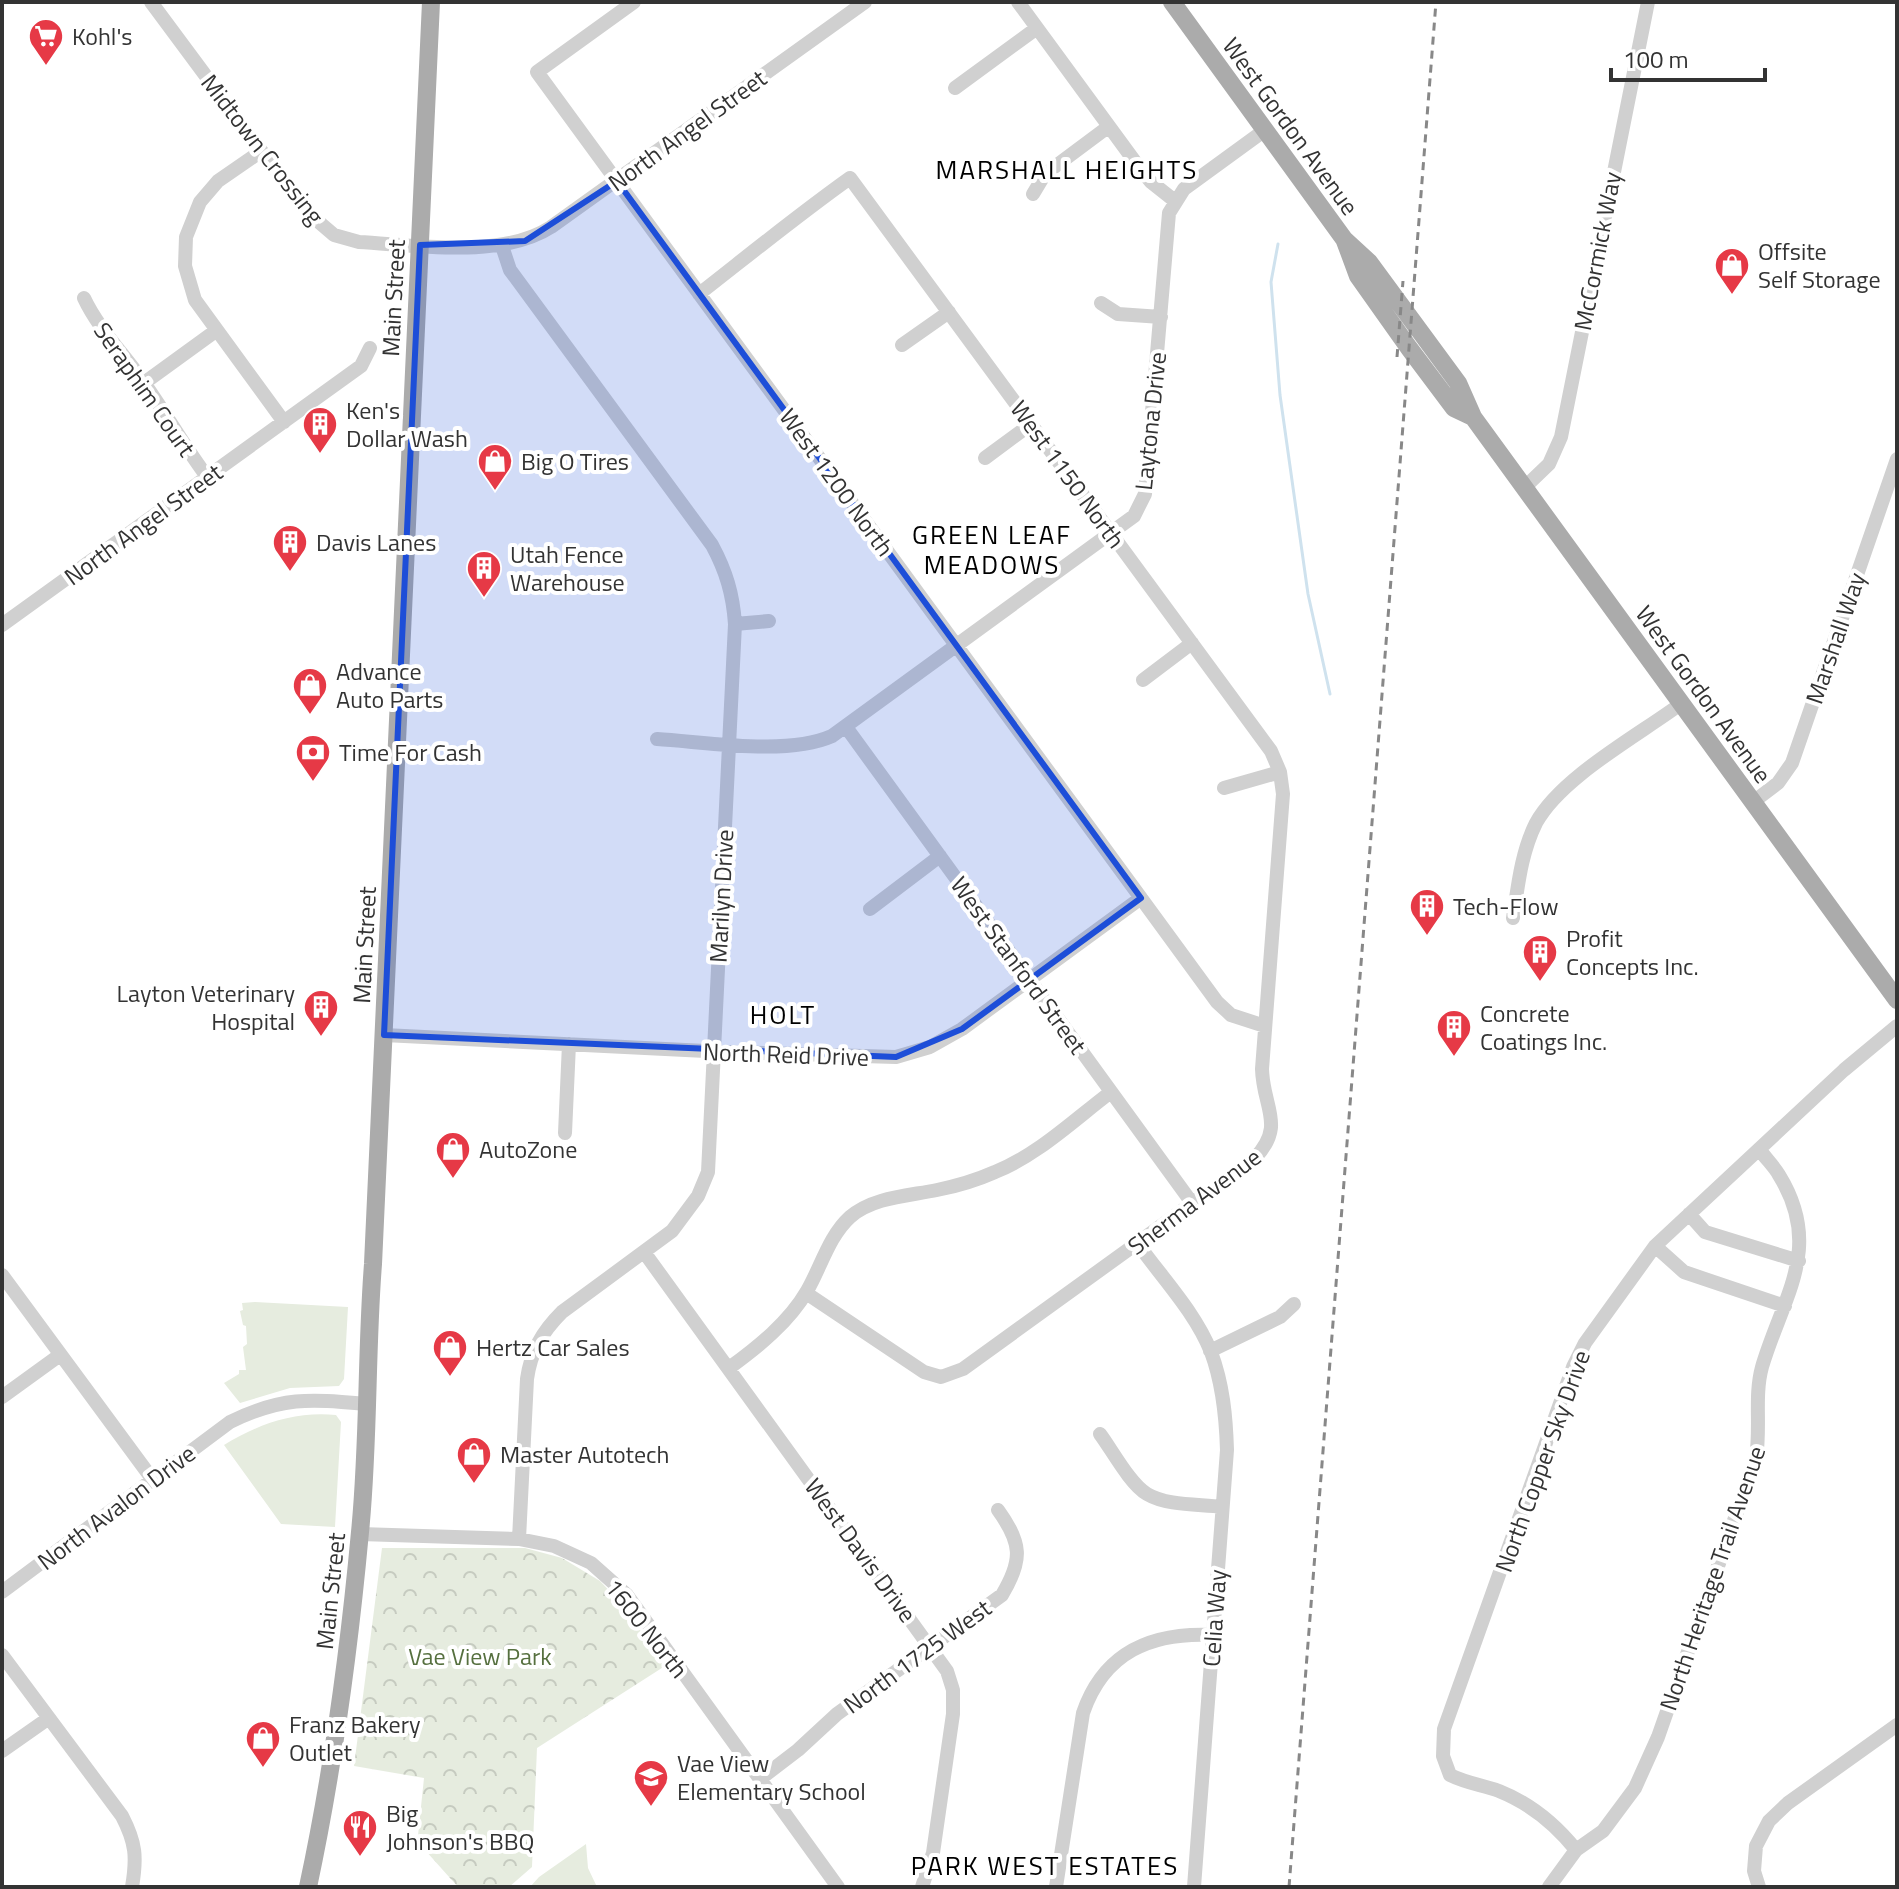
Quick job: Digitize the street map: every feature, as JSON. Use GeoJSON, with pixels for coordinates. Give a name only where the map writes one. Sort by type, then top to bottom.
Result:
{"type":"FeatureCollection","features":[{"type":"Feature","properties":{"kind":"main road","name":"Main Street"},"geometry":{"type":"LineString","coordinates":[[308,1887],[343,1689],[360,1534],[431,2]]}},
{"type":"Feature","properties":{"kind":"main road","name":"West Gordon Avenue"},"geometry":{"type":"LineString","coordinates":[[1172,2],[1344,239],[1369,262],[1458,383],[1473,417],[1897,1000]]}},
{"type":"Feature","properties":{"kind":"street","name":"Midtown Crossing"},"geometry":{"type":"LineString","coordinates":[[151,2],[310,216],[334,235],[359,242],[502,246]]}},
{"type":"Feature","properties":{"kind":"street","name":"West 1200 North"},"geometry":{"type":"LineString","coordinates":[[634,2],[537,72],[1217,1002],[1231,1015],[1265,1026]]}},
{"type":"Feature","properties":{"kind":"street","name":"North Angel Street"},"geometry":{"type":"LineString","coordinates":[[502,246],[541,234],[865,2]]}},
{"type":"Feature","properties":{"kind":"street"},"geometry":{"type":"LineString","coordinates":[[1018,2],[1151,182],[1175,201],[1184,189],[1265,130]]}},
{"type":"Feature","properties":{"kind":"street","name":"McCormick Way"},"geometry":{"type":"LineString","coordinates":[[1524,488],[1549,464],[1561,437],[1648,2]]}},
{"type":"Feature","properties":{"kind":"street"},"geometry":{"type":"LineString","coordinates":[[955,88],[1037,28]]}},
{"type":"Feature","properties":{"kind":"street"},"geometry":{"type":"LineString","coordinates":[[1033,194],[1045,174],[1108,127]]}},
{"type":"Feature","properties":{"kind":"street"},"geometry":{"type":"LineString","coordinates":[[260,152],[218,181],[200,202],[186,237],[185,266],[195,300],[284,422]]}},
{"type":"Feature","properties":{"kind":"street","name":"West 1150 North"},"geometry":{"type":"LineString","coordinates":[[699,294],[755,252],[778,229],[850,178],[1271,751],[1280,772]]}},
{"type":"Feature","properties":{"kind":"street","name":"Laytona Drive"},"geometry":{"type":"LineString","coordinates":[[657,739],[792,746],[814,744],[846,727],[1134,516],[1145,494],[1166,227],[1175,201]]}},
{"type":"Feature","properties":{"kind":"street","name":"Marilyn Drive"},"geometry":{"type":"LineString","coordinates":[[502,246],[510,270],[712,545],[726,570],[735,624],[708,1172],[686,1216],[672,1231],[562,1312],[537,1344],[529,1360],[527,1379],[519,1539]]}},
{"type":"Feature","properties":{"kind":"street","name":"Seraphim Court"},"geometry":{"type":"LineString","coordinates":[[84,298],[208,478]]}},
{"type":"Feature","properties":{"kind":"street"},"geometry":{"type":"LineString","coordinates":[[1101,303],[1118,314],[1161,317]]}},
{"type":"Feature","properties":{"kind":"street"},"geometry":{"type":"LineString","coordinates":[[902,345],[949,312]]}},
{"type":"Feature","properties":{"kind":"street"},"geometry":{"type":"LineString","coordinates":[[144,383],[217,330]]}},
{"type":"Feature","properties":{"kind":"street","name":"North Angel Street"},"geometry":{"type":"LineString","coordinates":[[2,625],[361,366],[370,348]]}},
{"type":"Feature","properties":{"kind":"street"},"geometry":{"type":"LineString","coordinates":[[985,458],[1031,424]]}},
{"type":"Feature","properties":{"kind":"street","name":"Marshall Way"},"geometry":{"type":"LineString","coordinates":[[1753,802],[1778,783],[1792,763],[1897,459]]}},
{"type":"Feature","properties":{"kind":"street"},"geometry":{"type":"LineString","coordinates":[[735,624],[769,621]]}},
{"type":"Feature","properties":{"kind":"street"},"geometry":{"type":"LineString","coordinates":[[1143,680],[1192,643]]}},
{"type":"Feature","properties":{"kind":"street"},"geometry":{"type":"LineString","coordinates":[[1513,918],[1522,862],[1537,822],[1545,811],[1562,790],[1682,703]]}},
{"type":"Feature","properties":{"kind":"street","name":"West Stanford Street"},"geometry":{"type":"LineString","coordinates":[[846,727],[1192,1203]]}},
{"type":"Feature","properties":{"kind":"street"},"geometry":{"type":"LineString","coordinates":[[1224,788],[1280,772]]}},
{"type":"Feature","properties":{"kind":"street","name":"Sherma Avenue"},"geometry":{"type":"LineString","coordinates":[[806,1293],[924,1372],[941,1377],[963,1369],[1255,1158],[1267,1145],[1273,1126],[1263,1092],[1265,1026],[1283,794],[1280,772]]}},
{"type":"Feature","properties":{"kind":"street"},"geometry":{"type":"LineString","coordinates":[[870,909],[940,856]]}},
{"type":"Feature","properties":{"kind":"street","name":"North Reid Drive"},"geometry":{"type":"LineString","coordinates":[[384,1035],[714,1052],[896,1057],[930,1047],[962,1029],[1141,898]]}},
{"type":"Feature","properties":{"kind":"street","name":"North Copper Sky Drive"},"geometry":{"type":"LineString","coordinates":[[1576,1850],[1559,1830],[1528,1806],[1499,1791],[1466,1784],[1450,1775],[1443,1756],[1444,1729],[1573,1367],[1585,1343],[1655,1246],[1844,1070],[1897,1026]]}},
{"type":"Feature","properties":{"kind":"street"},"geometry":{"type":"LineString","coordinates":[[565,1133],[569,1044]]}},
{"type":"Feature","properties":{"kind":"street"},"geometry":{"type":"LineString","coordinates":[[729,1368],[768,1337],[806,1293],[836,1233],[858,1211],[883,1200],[941,1189],[999,1171],[1027,1155],[1111,1092]]}},
{"type":"Feature","properties":{"kind":"street","name":"North Heritage Trail Avenue"},"geometry":{"type":"LineString","coordinates":[[1549,1887],[1576,1850],[1603,1831],[1635,1788],[1658,1737],[1756,1458],[1760,1433],[1757,1397],[1762,1369],[1799,1261],[1801,1238],[1797,1217],[1779,1175],[1760,1150]]}},
{"type":"Feature","properties":{"kind":"street"},"geometry":{"type":"LineString","coordinates":[[1689,1214],[1705,1232],[1799,1261]]}},
{"type":"Feature","properties":{"kind":"street","name":"Celia Way"},"geometry":{"type":"LineString","coordinates":[[1138,1244],[1192,1318],[1210,1351],[1226,1414],[1227,1450],[1194,1887]]}},
{"type":"Feature","properties":{"kind":"street"},"geometry":{"type":"LineString","coordinates":[[1655,1246],[1684,1272],[1785,1306]]}},
{"type":"Feature","properties":{"kind":"street","name":"West Davis Drive"},"geometry":{"type":"LineString","coordinates":[[644,1252],[947,1671],[953,1690],[953,1714],[933,1853],[922,1887]]}},
{"type":"Feature","properties":{"kind":"street"},"geometry":{"type":"LineString","coordinates":[[2,1275],[153,1480]]}},
{"type":"Feature","properties":{"kind":"street"},"geometry":{"type":"LineString","coordinates":[[1210,1351],[1280,1317],[1294,1304]]}},
{"type":"Feature","properties":{"kind":"street"},"geometry":{"type":"LineString","coordinates":[[2,1397],[60,1355]]}},
{"type":"Feature","properties":{"kind":"street","name":"North Avalon Drive"},"geometry":{"type":"LineString","coordinates":[[2,1592],[230,1422],[283,1401],[367,1404]]}},
{"type":"Feature","properties":{"kind":"street"},"geometry":{"type":"LineString","coordinates":[[1100,1434],[1140,1489],[1149,1496],[1222,1507]]}},
{"type":"Feature","properties":{"kind":"street","name":"North 1725 West"},"geometry":{"type":"LineString","coordinates":[[760,1779],[837,1714],[1002,1595],[1014,1576],[1018,1554],[1012,1530],[998,1510]]}},
{"type":"Feature","properties":{"kind":"street","name":"1600 North"},"geometry":{"type":"LineString","coordinates":[[360,1534],[519,1539],[572,1553],[613,1580],[627,1595],[838,1887]]}},
{"type":"Feature","properties":{"kind":"street"},"geometry":{"type":"LineString","coordinates":[[1056,1887],[1083,1713],[1091,1691],[1106,1669],[1146,1643],[1170,1636],[1213,1635]]}},
{"type":"Feature","properties":{"kind":"street"},"geometry":{"type":"LineString","coordinates":[[2,1655],[122,1816],[132,1836],[137,1859],[132,1887]]}},
{"type":"Feature","properties":{"kind":"street"},"geometry":{"type":"LineString","coordinates":[[2,1751],[49,1718]]}},
{"type":"Feature","properties":{"kind":"street"},"geometry":{"type":"LineString","coordinates":[[1759,1887],[1754,1871],[1756,1846],[1769,1821],[1788,1803],[1897,1725]]}},
{"type":"Feature","properties":{"kind":"highlighted area"},"geometry":{"type":"Polygon","coordinates":[[[617,181],[1141,898],[962,1029],[896,1057],[384,1035],[420,245],[525,241],[617,181]]]}},
{"type":"Feature","properties":{"kind":"green space"},"geometry":{"type":"Polygon","coordinates":[[[242,1303],[348,1307],[344,1379],[339,1386],[290,1388],[240,1403],[224,1383],[239,1374],[239,1370],[246,1370],[243,1347],[247,1344],[246,1326],[243,1325],[240,1311],[243,1310],[242,1303]]]}},
{"type":"Feature","properties":{"kind":"green space"},"geometry":{"type":"Polygon","coordinates":[[[306,1415],[336,1415],[341,1422],[335,1527],[281,1524],[224,1445],[277,1421],[306,1415]]]}},
{"type":"Feature","properties":{"kind":"green space","name":"Vae View Park"},"geometry":{"type":"Polygon","coordinates":[[[382,1548],[525,1548],[562,1558],[600,1581],[621,1603],[665,1666],[537,1748],[532,1867],[509,1887],[458,1887],[417,1845],[424,1778],[354,1766],[382,1548]]]}},
{"type":"Feature","properties":{"kind":"green space"},"geometry":{"type":"Polygon","coordinates":[[[586,1844],[588,1868],[597,1887],[530,1887],[539,1877],[586,1844]]]}},
{"type":"Feature","properties":{"kind":"waterway"},"geometry":{"type":"LineString","coordinates":[[1278,244],[1271,282],[1280,395],[1308,594],[1330,694]]}},
{"type":"Feature","properties":{"kind":"railway"},"geometry":{"type":"LineString","coordinates":[[1289,1887],[1436,2]]}},
{"type":"Feature","properties":{"kind":"railway"},"geometry":{"type":"LineString","coordinates":[[1397,357],[1403,281]]}},
{"type":"Feature","properties":{"kind":"place","name":"Kohl's"},"geometry":{"type":"Point","coordinates":[46,67]}},
{"type":"Feature","properties":{"kind":"place","name":"Offsite Self Storage"},"geometry":{"type":"Point","coordinates":[1732,296]}},
{"type":"Feature","properties":{"kind":"place","name":"Ken's Dollar Wash"},"geometry":{"type":"Point","coordinates":[320,455]}},
{"type":"Feature","properties":{"kind":"place","name":"Big O Tires"},"geometry":{"type":"Point","coordinates":[495,492]}},
{"type":"Feature","properties":{"kind":"place","name":"Davis Lanes"},"geometry":{"type":"Point","coordinates":[290,573]}},
{"type":"Feature","properties":{"kind":"place","name":"Utah Fence Warehouse"},"geometry":{"type":"Point","coordinates":[484,599]}},
{"type":"Feature","properties":{"kind":"place","name":"Advance Auto Parts"},"geometry":{"type":"Point","coordinates":[310,716]}},
{"type":"Feature","properties":{"kind":"place","name":"Time For Cash"},"geometry":{"type":"Point","coordinates":[313,783]}},
{"type":"Feature","properties":{"kind":"place","name":"Tech-Flow"},"geometry":{"type":"Point","coordinates":[1427,937]}},
{"type":"Feature","properties":{"kind":"place","name":"Profit Concepts Inc."},"geometry":{"type":"Point","coordinates":[1540,983]}},
{"type":"Feature","properties":{"kind":"place","name":"Layton Veterinary Hospital"},"geometry":{"type":"Point","coordinates":[321,1038]}},
{"type":"Feature","properties":{"kind":"place","name":"Concrete Coatings Inc."},"geometry":{"type":"Point","coordinates":[1454,1058]}},
{"type":"Feature","properties":{"kind":"place","name":"AutoZone"},"geometry":{"type":"Point","coordinates":[453,1180]}},
{"type":"Feature","properties":{"kind":"place","name":"Hertz Car Sales"},"geometry":{"type":"Point","coordinates":[450,1378]}},
{"type":"Feature","properties":{"kind":"place","name":"Master Autotech"},"geometry":{"type":"Point","coordinates":[474,1485]}},
{"type":"Feature","properties":{"kind":"place","name":"Franz Bakery Outlet"},"geometry":{"type":"Point","coordinates":[263,1769]}},
{"type":"Feature","properties":{"kind":"place","name":"Vae View Elementary School"},"geometry":{"type":"Point","coordinates":[651,1808]}},
{"type":"Feature","properties":{"kind":"place","name":"Big Johnson's BBQ"},"geometry":{"type":"Point","coordinates":[360,1858]}},
{"type":"Feature","properties":{"kind":"district","name":"MARSHALL HEIGHTS"},"geometry":{"type":"Point","coordinates":[1067,169]}},
{"type":"Feature","properties":{"kind":"district","name":"GREEN LEAF MEADOWS"},"geometry":{"type":"Point","coordinates":[992,549]}},
{"type":"Feature","properties":{"kind":"district","name":"HOLT"},"geometry":{"type":"Point","coordinates":[783,1014]}},
{"type":"Feature","properties":{"kind":"district","name":"PARK WEST ESTATES"},"geometry":{"type":"Point","coordinates":[1045,1865]}}]}
